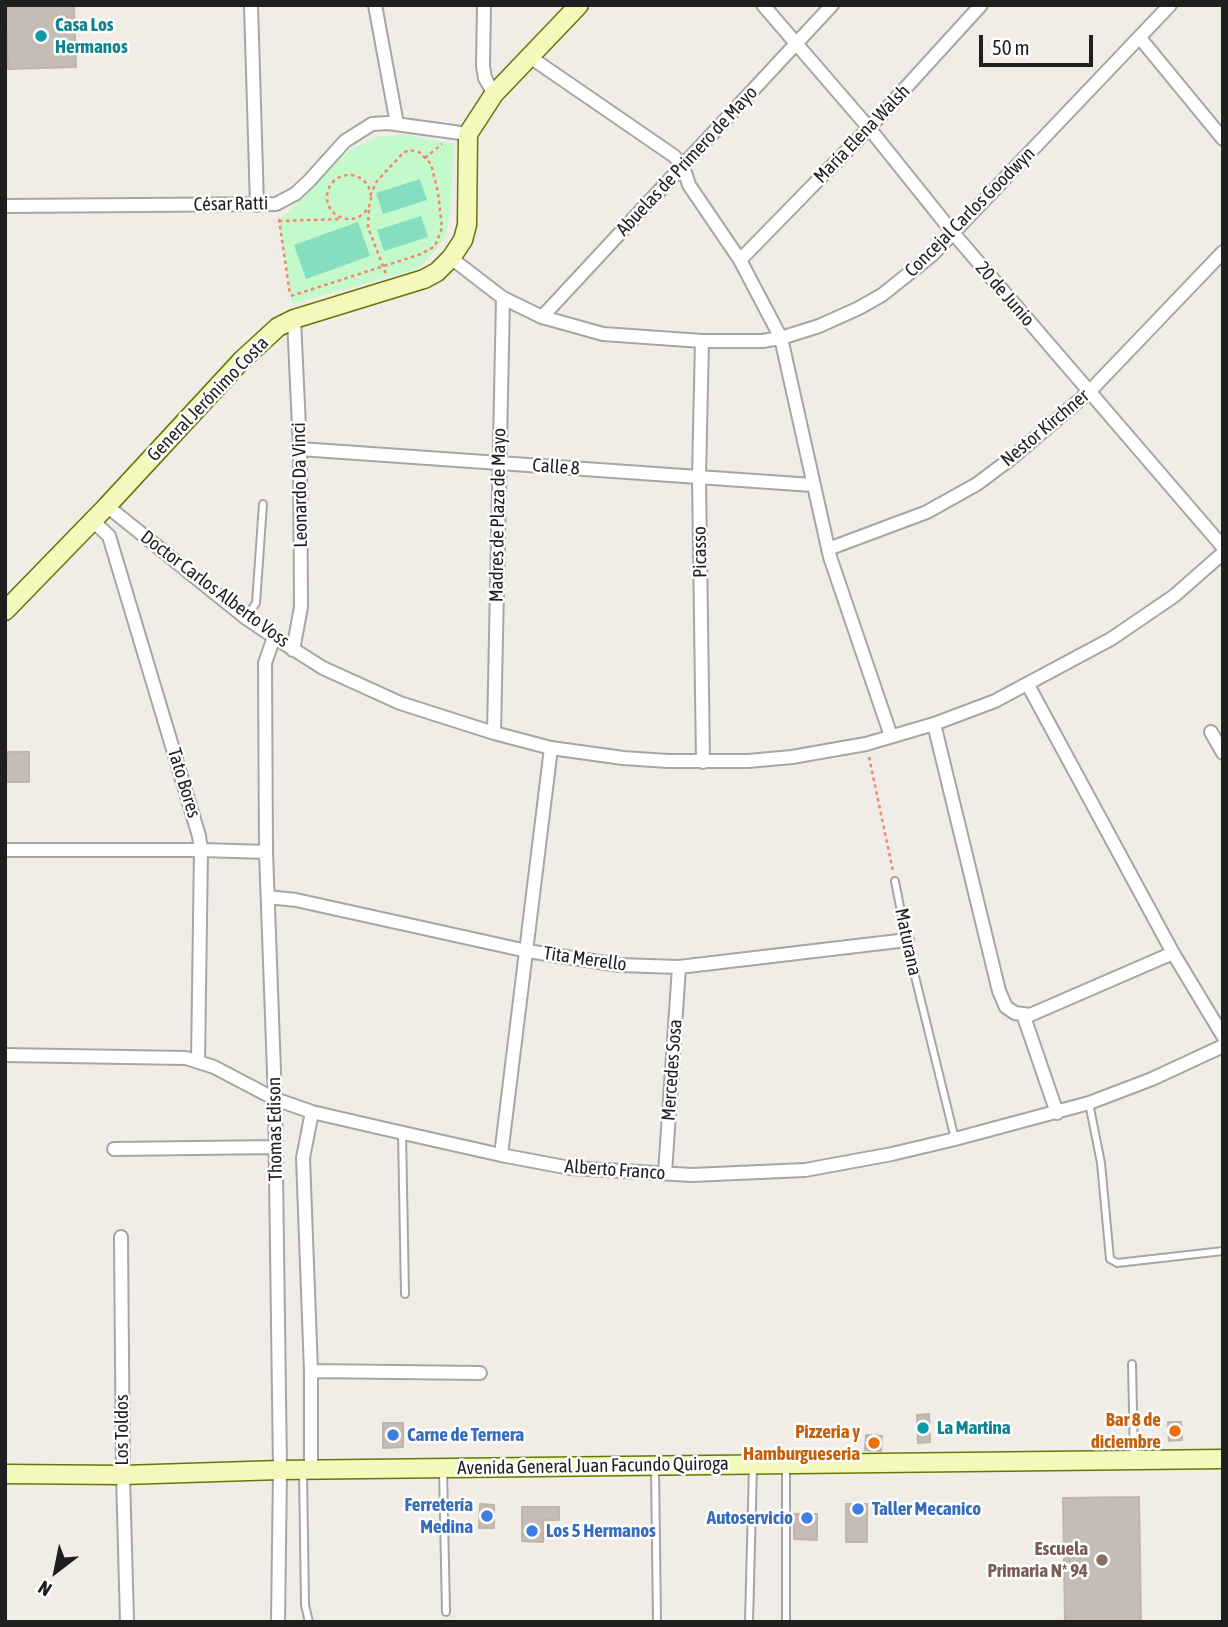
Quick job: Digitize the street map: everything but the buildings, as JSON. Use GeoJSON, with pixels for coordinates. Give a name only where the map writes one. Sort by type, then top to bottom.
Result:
{"type":"FeatureCollection","features":[{"type":"Feature","properties":{"kind":"street"},"geometry":{"type":"LineString","coordinates":[[251,5],[257,205]]}},
{"type":"Feature","properties":{"kind":"street"},"geometry":{"type":"LineString","coordinates":[[374,5],[397,124]]}},
{"type":"Feature","properties":{"kind":"street"},"geometry":{"type":"LineString","coordinates":[[484,5],[485,78],[494,94]]}},
{"type":"Feature","properties":{"kind":"street"},"geometry":{"type":"LineString","coordinates":[[468,134],[494,94],[579,5]]}},
{"type":"Feature","properties":{"kind":"street","name":"20 de Junio"},"geometry":{"type":"LineString","coordinates":[[763,5],[869,128],[954,234],[1223,547]]}},
{"type":"Feature","properties":{"kind":"street","name":"Abuelas de Primero de Mayo"},"geometry":{"type":"LineString","coordinates":[[542,317],[832,5]]}},
{"type":"Feature","properties":{"kind":"street","name":"María Elena Walsh"},"geometry":{"type":"LineString","coordinates":[[740,260],[869,128],[981,5]]}},
{"type":"Feature","properties":{"kind":"street","name":"Concejal Carlos Goodwyn"},"geometry":{"type":"LineString","coordinates":[[451,258],[503,298],[542,317],[603,334],[702,341],[762,341],[819,326],[882,295],[954,234],[1170,5]]}},
{"type":"Feature","properties":{"kind":"street"},"geometry":{"type":"LineString","coordinates":[[1140,38],[1223,139]]}},
{"type":"Feature","properties":{"kind":"street"},"geometry":{"type":"LineString","coordinates":[[530,57],[674,156],[683,166],[689,185],[740,260],[781,338],[828,549],[891,736]]}},
{"type":"Feature","properties":{"kind":"street","name":"César Ratti"},"geometry":{"type":"LineString","coordinates":[[5,206],[276,204],[295,194],[345,141],[372,124],[397,124],[468,134]]}},
{"type":"Feature","properties":{"kind":"street","name":"General Jerónimo Costa"},"geometry":{"type":"LineString","coordinates":[[5,611],[93,521],[242,360],[278,327],[294,319],[424,279],[437,272],[451,258],[463,240],[467,226],[468,134]]}},
{"type":"Feature","properties":{"kind":"street","name":"Nestor Kirchner"},"geometry":{"type":"LineString","coordinates":[[828,549],[927,512],[977,484],[1089,392],[1223,252]]}},
{"type":"Feature","properties":{"kind":"street","name":"Madres de Plaza de Mayo"},"geometry":{"type":"LineString","coordinates":[[494,733],[503,298]]}},
{"type":"Feature","properties":{"kind":"street","name":"Leonardo Da Vinci"},"geometry":{"type":"LineString","coordinates":[[293,650],[301,607],[300,449],[294,319]]}},
{"type":"Feature","properties":{"kind":"street","name":"Picasso"},"geometry":{"type":"LineString","coordinates":[[702,341],[699,477],[703,762]]}},
{"type":"Feature","properties":{"kind":"street","name":"Calle 8"},"geometry":{"type":"LineString","coordinates":[[300,449],[812,485]]}},
{"type":"Feature","properties":{"kind":"street","name":"Doctor Carlos Alberto Voss"},"geometry":{"type":"LineString","coordinates":[[107,506],[246,618],[293,650],[323,668],[400,703],[551,748],[623,758],[703,762],[792,757],[866,744],[934,724],[995,701],[1121,632],[1174,596],[1223,553]]}},
{"type":"Feature","properties":{"kind":"street","name":"Tato Bores"},"geometry":{"type":"LineString","coordinates":[[93,521],[109,536],[195,822],[201,850],[198,1061]]}},
{"type":"Feature","properties":{"kind":"street","name":"Thomas Edison"},"geometry":{"type":"LineString","coordinates":[[274,637],[265,663],[266,852],[276,1147],[280,1470],[278,1622]]}},
{"type":"Feature","properties":{"kind":"street"},"geometry":{"type":"LineString","coordinates":[[1027,685],[1173,953],[1223,1036]]}},
{"type":"Feature","properties":{"kind":"street"},"geometry":{"type":"LineString","coordinates":[[934,724],[999,991],[1006,1007],[1015,1013],[1030,1015],[1040,1012],[1173,953]]}},
{"type":"Feature","properties":{"kind":"street"},"geometry":{"type":"LineString","coordinates":[[1212,732],[1223,753]]}},
{"type":"Feature","properties":{"kind":"street"},"geometry":{"type":"LineString","coordinates":[[501,1155],[551,748]]}},
{"type":"Feature","properties":{"kind":"street"},"geometry":{"type":"LineString","coordinates":[[5,850],[266,852]]}},
{"type":"Feature","properties":{"kind":"street","name":"Tita Merello"},"geometry":{"type":"LineString","coordinates":[[268,897],[296,900],[527,951],[619,965],[679,967],[907,940]]}},
{"type":"Feature","properties":{"kind":"street","name":"Mercedes Sosa"},"geometry":{"type":"LineString","coordinates":[[665,1174],[679,967]]}},
{"type":"Feature","properties":{"kind":"street"},"geometry":{"type":"LineString","coordinates":[[1023,1014],[1057,1113]]}},
{"type":"Feature","properties":{"kind":"street","name":"Alberto Franco"},"geometry":{"type":"LineString","coordinates":[[5,1055],[186,1058],[198,1061],[275,1099],[312,1112],[501,1155],[570,1168],[665,1174],[746,1174],[805,1170],[892,1154],[1057,1113],[1152,1079],[1223,1046]]}},
{"type":"Feature","properties":{"kind":"street","name":"Thomas Edison"},"geometry":{"type":"LineString","coordinates":[[307,1470],[311,1371],[303,1158],[312,1112]]}},
{"type":"Feature","properties":{"kind":"street"},"geometry":{"type":"LineString","coordinates":[[114,1149],[276,1147]]}},
{"type":"Feature","properties":{"kind":"street","name":"Los Toldos"},"geometry":{"type":"LineString","coordinates":[[121,1237],[122,1475],[127,1622]]}},
{"type":"Feature","properties":{"kind":"street"},"geometry":{"type":"LineString","coordinates":[[311,1371],[480,1373]]}},
{"type":"Feature","properties":{"kind":"street","name":"Avenida General Juan Facundo Quiroga"},"geometry":{"type":"LineString","coordinates":[[5,1474],[122,1475],[280,1470],[1223,1459]]}},
{"type":"Feature","properties":{"kind":"lane"},"geometry":{"type":"LineString","coordinates":[[246,618],[256,603],[264,504]]}},
{"type":"Feature","properties":{"kind":"lane","name":"Maturana"},"geometry":{"type":"LineString","coordinates":[[895,881],[956,1139]]}},
{"type":"Feature","properties":{"kind":"lane"},"geometry":{"type":"LineString","coordinates":[[1089,1103],[1101,1163],[1110,1259],[1117,1263],[1223,1251]]}},
{"type":"Feature","properties":{"kind":"lane"},"geometry":{"type":"LineString","coordinates":[[402,1132],[405,1294]]}},
{"type":"Feature","properties":{"kind":"lane"},"geometry":{"type":"LineString","coordinates":[[1132,1364],[1134,1460]]}},
{"type":"Feature","properties":{"kind":"lane"},"geometry":{"type":"LineString","coordinates":[[786,1463],[786,1622]]}},
{"type":"Feature","properties":{"kind":"lane"},"geometry":{"type":"LineString","coordinates":[[749,1622],[753,1464]]}},
{"type":"Feature","properties":{"kind":"lane"},"geometry":{"type":"LineString","coordinates":[[654,1465],[657,1622]]}},
{"type":"Feature","properties":{"kind":"lane"},"geometry":{"type":"LineString","coordinates":[[443,1468],[446,1612]]}},
{"type":"Feature","properties":{"kind":"lane"},"geometry":{"type":"LineString","coordinates":[[307,1470],[305,1605],[309,1622]]}},
{"type":"Feature","properties":{"kind":"path"},"geometry":{"type":"LineString","coordinates":[[291,296],[383,265],[429,251],[439,238],[442,216],[431,164],[419,152],[406,151],[382,174],[371,194],[368,227],[383,265],[391,290]]}},
{"type":"Feature","properties":{"kind":"path"},"geometry":{"type":"LineString","coordinates":[[346,219],[333,212],[327,198],[331,184],[337,178],[352,175],[365,181],[371,194]]}},
{"type":"Feature","properties":{"kind":"path"},"geometry":{"type":"LineString","coordinates":[[276,204],[294,319]]}},
{"type":"Feature","properties":{"kind":"path"},"geometry":{"type":"LineString","coordinates":[[279,221],[360,217],[369,207]]}},
{"type":"Feature","properties":{"kind":"path","name":"Maturana"},"geometry":{"type":"LineString","coordinates":[[866,744],[895,881]]}},
{"type":"Feature","properties":{"kind":"green space"},"geometry":{"type":"Polygon","coordinates":[[[403,134],[454,144],[450,212],[446,235],[437,249],[417,269],[292,304],[279,221],[348,151],[376,137],[403,134]]]}},
{"type":"Feature","properties":{"kind":"green space"},"geometry":{"type":"Polygon","coordinates":[[[420,179],[427,200],[383,214],[376,193],[420,179]]]}},
{"type":"Feature","properties":{"kind":"green space"},"geometry":{"type":"Polygon","coordinates":[[[421,216],[428,237],[384,251],[377,230],[421,216]]]}},
{"type":"Feature","properties":{"kind":"green space"},"geometry":{"type":"Polygon","coordinates":[[[358,222],[370,256],[306,279],[294,245],[358,222]]]}},
{"type":"Feature","properties":{"kind":"place","name":"Casa Los Hermanos"},"geometry":{"type":"Point","coordinates":[41,36]}},
{"type":"Feature","properties":{"kind":"place","name":"La Martina"},"geometry":{"type":"Point","coordinates":[923,1428]}},
{"type":"Feature","properties":{"kind":"place","name":"Bar 8 de diciembre"},"geometry":{"type":"Point","coordinates":[1175,1431]}},
{"type":"Feature","properties":{"kind":"place","name":"Carne de Ternera"},"geometry":{"type":"Point","coordinates":[393,1435]}},
{"type":"Feature","properties":{"kind":"place","name":"Pizzeria y Hamburgueseria"},"geometry":{"type":"Point","coordinates":[874,1443]}},
{"type":"Feature","properties":{"kind":"place","name":"Taller Mecanico"},"geometry":{"type":"Point","coordinates":[858,1509]}},
{"type":"Feature","properties":{"kind":"place","name":"Ferretería Medina"},"geometry":{"type":"Point","coordinates":[487,1516]}},
{"type":"Feature","properties":{"kind":"place","name":"Autoservicio"},"geometry":{"type":"Point","coordinates":[807,1518]}},
{"type":"Feature","properties":{"kind":"place","name":"Los 5 Hermanos"},"geometry":{"type":"Point","coordinates":[532,1531]}},
{"type":"Feature","properties":{"kind":"place","name":"Escuela Primaria N* 94"},"geometry":{"type":"Point","coordinates":[1102,1560]}}]}
